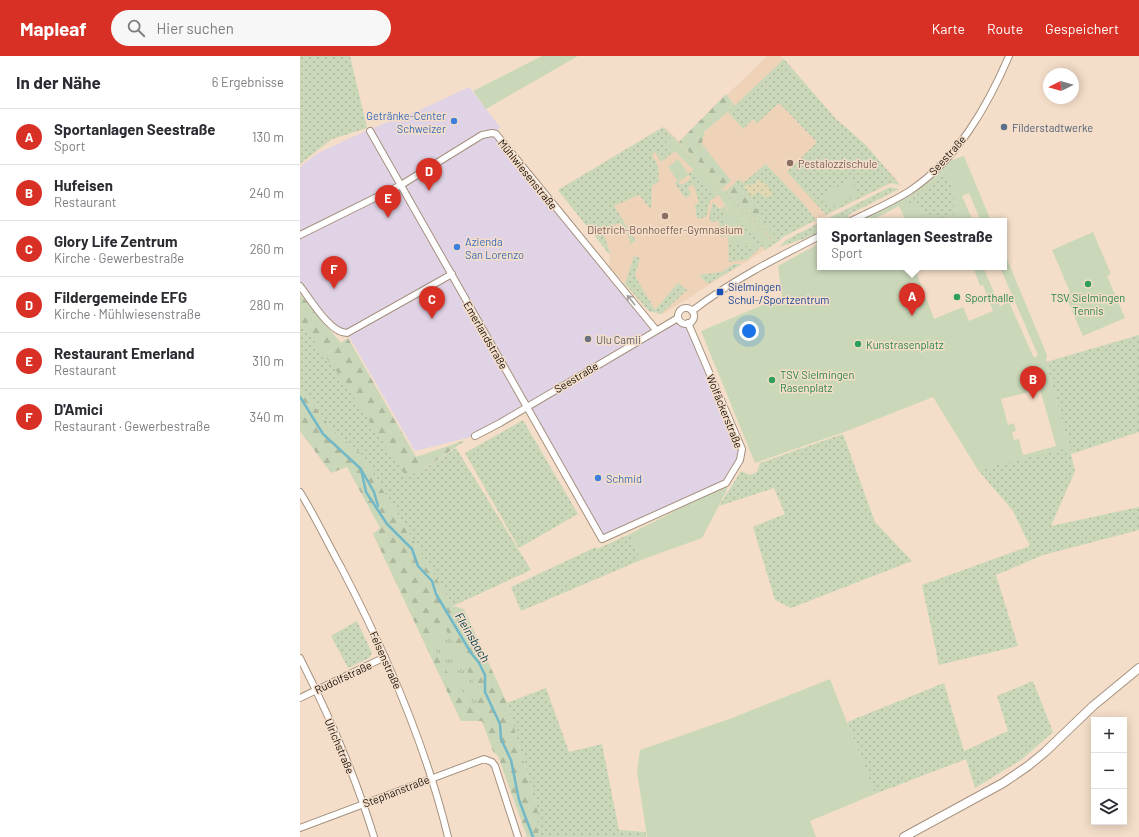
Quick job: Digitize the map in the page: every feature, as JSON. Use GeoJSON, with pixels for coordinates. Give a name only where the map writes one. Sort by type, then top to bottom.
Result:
{"type":"FeatureCollection","features":[{"type":"Feature","properties":{"kind":"street","name":"Seestraße"},"geometry":{"type":"LineString","coordinates":[[857,218],[910,190],[941,164],[964,138],[978,116],[995,87],[1009,56]]}},
{"type":"Feature","properties":{"kind":"street","name":"Emerlandstraße"},"geometry":{"type":"LineString","coordinates":[[370,131],[602,539]]}},
{"type":"Feature","properties":{"kind":"street","name":"Mühlwiesenstraße"},"geometry":{"type":"LineString","coordinates":[[300,235],[401,185],[482,135],[492,133],[496,134],[656,330]]}},
{"type":"Feature","properties":{"kind":"street","name":"Seestraße"},"geometry":{"type":"LineString","coordinates":[[475,436],[678,318],[678,313],[684,308],[689,308],[692,311],[715,294],[758,268],[817,238]]}},
{"type":"Feature","properties":{"kind":"street"},"geometry":{"type":"LineString","coordinates":[[300,286],[332,327],[340,333],[347,333],[452,274]]}},
{"type":"Feature","properties":{"kind":"street"},"geometry":{"type":"LineString","coordinates":[[678,318],[683,324],[688,323],[693,320],[692,311]]}},
{"type":"Feature","properties":{"kind":"street","name":"Wolfäckerstraße"},"geometry":{"type":"LineString","coordinates":[[602,539],[726,483],[740,460],[742,449],[688,323]]}},
{"type":"Feature","properties":{"kind":"street","name":"Felsenstraße"},"geometry":{"type":"LineString","coordinates":[[300,492],[367,617],[385,657],[409,713],[432,777],[448,837]]}},
{"type":"Feature","properties":{"kind":"street","name":"Rudolfstraße"},"geometry":{"type":"LineString","coordinates":[[300,698],[385,657]]}},
{"type":"Feature","properties":{"kind":"street","name":"Ulrichstraße"},"geometry":{"type":"LineString","coordinates":[[300,658],[316,690],[364,803],[374,837]]}},
{"type":"Feature","properties":{"kind":"street"},"geometry":{"type":"LineString","coordinates":[[904,837],[1002,783],[1028,766],[1098,702],[1139,668]]}},
{"type":"Feature","properties":{"kind":"street","name":"Stephanstraße"},"geometry":{"type":"LineString","coordinates":[[300,828],[432,777],[479,760],[487,759],[492,762],[518,837]]}},
{"type":"Feature","properties":{"kind":"shaded area"},"geometry":{"type":"Polygon","coordinates":[[[767,56],[781,56],[836,119],[898,180],[820,218],[817,218],[817,219],[783,236],[776,243],[663,314],[659,314],[648,310],[609,266],[610,255],[558,190],[665,127],[679,141],[767,56]]]}},
{"type":"Feature","properties":{"kind":"shaded area"},"geometry":{"type":"Polygon","coordinates":[[[469,87],[500,127],[496,134],[656,330],[679,320],[686,324],[742,455],[726,483],[602,539],[527,407],[475,436],[415,451],[347,333],[340,333],[300,286],[300,168],[302,165],[318,153],[370,129],[422,109],[469,87]]]}},
{"type":"Feature","properties":{"kind":"green space"},"geometry":{"type":"Polygon","coordinates":[[[300,56],[350,56],[367,128],[332,139],[300,164],[300,56]]]}},
{"type":"Feature","properties":{"kind":"green space"},"geometry":{"type":"Polygon","coordinates":[[[542,56],[578,56],[486,109],[473,91],[542,56]]]}},
{"type":"Feature","properties":{"kind":"green space"},"geometry":{"type":"Polygon","coordinates":[[[784,59],[836,119],[865,144],[900,185],[890,183],[826,215],[787,172],[817,142],[779,103],[757,123],[753,119],[743,129],[728,112],[784,59]]]}},
{"type":"Feature","properties":{"kind":"green space"},"geometry":{"type":"Polygon","coordinates":[[[726,94],[735,106],[704,132],[702,144],[731,181],[724,187],[679,142],[726,94]]]}},
{"type":"Feature","properties":{"kind":"green space"},"geometry":{"type":"Polygon","coordinates":[[[663,127],[724,187],[722,189],[671,137],[666,142],[675,151],[661,162],[655,152],[652,155],[658,166],[659,181],[652,186],[651,209],[639,195],[614,206],[636,241],[631,244],[625,227],[619,223],[602,231],[610,252],[609,254],[558,190],[663,127]]]}},
{"type":"Feature","properties":{"kind":"green space"},"geometry":{"type":"Polygon","coordinates":[[[671,137],[773,242],[768,246],[666,142],[671,137]]]}},
{"type":"Feature","properties":{"kind":"green space"},"geometry":{"type":"Polygon","coordinates":[[[964,156],[990,218],[980,218],[969,193],[962,196],[972,218],[950,218],[954,216],[954,192],[944,171],[908,202],[935,218],[905,218],[899,206],[876,218],[865,218],[949,161],[964,156]]]}},
{"type":"Feature","properties":{"kind":"green space"},"geometry":{"type":"Polygon","coordinates":[[[678,159],[689,175],[678,182],[668,167],[678,159]]]}},
{"type":"Feature","properties":{"kind":"green space"},"geometry":{"type":"Polygon","coordinates":[[[766,164],[803,203],[816,220],[783,237],[779,241],[767,226],[765,219],[735,183],[739,179],[743,183],[766,164]]]}},
{"type":"Feature","properties":{"kind":"green space"},"geometry":{"type":"Polygon","coordinates":[[[694,170],[718,195],[710,201],[706,217],[697,219],[695,205],[699,203],[694,185],[688,187],[691,195],[685,198],[675,183],[677,181],[681,185],[691,179],[688,174],[694,170]]]}},
{"type":"Feature","properties":{"kind":"green space"},"geometry":{"type":"Polygon","coordinates":[[[944,171],[954,192],[954,216],[948,218],[935,218],[908,202],[944,171]]]}},
{"type":"Feature","properties":{"kind":"green space"},"geometry":{"type":"Polygon","coordinates":[[[851,180],[858,194],[830,208],[823,194],[851,180]]]}},
{"type":"Feature","properties":{"kind":"green space"},"geometry":{"type":"Polygon","coordinates":[[[735,183],[765,219],[767,226],[779,241],[776,243],[726,191],[735,183]]]}},
{"type":"Feature","properties":{"kind":"green space"},"geometry":{"type":"Polygon","coordinates":[[[890,187],[899,189],[848,215],[849,218],[829,218],[890,187]]]}},
{"type":"Feature","properties":{"kind":"green space"},"geometry":{"type":"Polygon","coordinates":[[[725,190],[776,243],[765,250],[762,246],[747,260],[729,262],[728,238],[734,242],[746,246],[752,245],[719,196],[768,246],[773,241],[724,192],[725,190]]]}},
{"type":"Feature","properties":{"kind":"green space"},"geometry":{"type":"Polygon","coordinates":[[[713,202],[724,214],[723,225],[727,236],[720,237],[719,221],[711,222],[709,216],[713,202]]]}},
{"type":"Feature","properties":{"kind":"green space"},"geometry":{"type":"Polygon","coordinates":[[[724,206],[759,245],[756,248],[752,245],[738,245],[725,233],[723,227],[724,214],[720,209],[724,206]]]}},
{"type":"Feature","properties":{"kind":"green space"},"geometry":{"type":"Polygon","coordinates":[[[817,224],[817,232],[815,235],[779,247],[786,240],[817,224]]]}},
{"type":"Feature","properties":{"kind":"green space","name":"TSV Sielmingen Tennis"},"geometry":{"type":"Polygon","coordinates":[[[1093,232],[1111,274],[1107,276],[1125,318],[1083,336],[1065,295],[1070,292],[1052,250],[1093,232]]]}},
{"type":"Feature","properties":{"kind":"green space"},"geometry":{"type":"Polygon","coordinates":[[[817,245],[817,270],[915,270],[934,319],[963,307],[969,321],[993,311],[983,285],[980,286],[974,270],[984,270],[1000,306],[1009,302],[1034,358],[1038,355],[1001,270],[1007,270],[1007,259],[1047,355],[1046,362],[1071,454],[1067,448],[978,470],[933,397],[847,431],[755,463],[701,331],[782,297],[778,266],[817,245]],[[1040,389],[1001,399],[1008,425],[1014,423],[1016,431],[1012,432],[1014,440],[1019,439],[1023,455],[1056,446],[1040,389]]]}},
{"type":"Feature","properties":{"kind":"green space"},"geometry":{"type":"Polygon","coordinates":[[[634,256],[640,258],[635,276],[655,310],[678,283],[687,290],[661,314],[649,311],[625,284],[634,256]]]}},
{"type":"Feature","properties":{"kind":"green space"},"geometry":{"type":"Polygon","coordinates":[[[734,264],[742,264],[708,284],[699,275],[722,272],[734,264]]]}},
{"type":"Feature","properties":{"kind":"green space"},"geometry":{"type":"Polygon","coordinates":[[[300,294],[341,343],[348,338],[416,457],[466,440],[418,473],[405,475],[338,373],[300,323],[300,294]]]}},
{"type":"Feature","properties":{"kind":"green space"},"geometry":{"type":"Polygon","coordinates":[[[300,323],[418,473],[456,448],[531,570],[453,606],[361,454],[332,429],[300,388],[300,323]]]}},
{"type":"Feature","properties":{"kind":"green space"},"geometry":{"type":"Polygon","coordinates":[[[1139,335],[1139,432],[1071,454],[1046,362],[1139,335]]]}},
{"type":"Feature","properties":{"kind":"green space"},"geometry":{"type":"Polygon","coordinates":[[[300,388],[332,429],[361,454],[453,606],[464,609],[507,703],[538,812],[538,831],[540,837],[527,837],[498,756],[493,751],[482,721],[461,721],[373,534],[380,528],[347,467],[331,473],[300,431],[300,388]]]}},
{"type":"Feature","properties":{"kind":"green space"},"geometry":{"type":"Polygon","coordinates":[[[523,420],[578,514],[519,548],[465,453],[523,420]]]}},
{"type":"Feature","properties":{"kind":"green space"},"geometry":{"type":"Polygon","coordinates":[[[843,434],[875,522],[912,561],[791,608],[775,600],[753,527],[785,514],[774,488],[719,506],[741,471],[750,475],[757,472],[760,463],[843,434]]]}},
{"type":"Feature","properties":{"kind":"green space"},"geometry":{"type":"Polygon","coordinates":[[[1068,447],[1075,471],[1051,526],[1139,507],[1139,530],[1043,555],[996,575],[1018,646],[939,665],[922,585],[1030,546],[1013,511],[978,470],[1068,447]]]}},
{"type":"Feature","properties":{"kind":"green space"},"geometry":{"type":"Polygon","coordinates":[[[727,484],[727,490],[702,538],[641,560],[630,534],[727,484]]]}},
{"type":"Feature","properties":{"kind":"green space"},"geometry":{"type":"Polygon","coordinates":[[[630,534],[641,560],[521,611],[511,587],[596,547],[597,549],[630,534]]]}},
{"type":"Feature","properties":{"kind":"green space"},"geometry":{"type":"Polygon","coordinates":[[[357,621],[372,653],[369,658],[348,668],[331,636],[357,621]]]}},
{"type":"Feature","properties":{"kind":"green space","name":"Fleinsbach"},"geometry":{"type":"Polygon","coordinates":[[[446,630],[476,687],[477,704],[472,703],[447,672],[444,662],[429,643],[446,630]]]}},
{"type":"Feature","properties":{"kind":"green space"},"geometry":{"type":"Polygon","coordinates":[[[830,679],[875,794],[810,821],[816,837],[647,837],[637,772],[640,750],[732,718],[830,679]]]}},
{"type":"Feature","properties":{"kind":"green space"},"geometry":{"type":"Polygon","coordinates":[[[1033,681],[1053,732],[1021,760],[975,788],[966,759],[875,794],[847,722],[944,683],[964,751],[1008,731],[997,696],[1033,681]]]}},
{"type":"Feature","properties":{"kind":"green space"},"geometry":{"type":"Polygon","coordinates":[[[546,688],[569,752],[602,744],[619,830],[646,832],[646,837],[540,837],[538,831],[538,812],[507,703],[546,688]]]}},
{"type":"Feature","properties":{"kind":"sand"},"geometry":{"type":"Polygon","coordinates":[[[758,180],[767,185],[773,196],[765,197],[758,192],[752,197],[744,187],[746,185],[756,184],[756,181],[758,180]]]}},
{"type":"Feature","properties":{"kind":"waterway","name":"Fleinsbach"},"geometry":{"type":"LineString","coordinates":[[300,397],[323,434],[361,469],[366,492],[387,524],[412,549],[418,566],[432,581],[436,594],[471,653],[479,663],[485,675],[485,692],[500,724],[501,739],[511,760],[519,800],[533,837]]}},
{"type":"Feature","properties":{"kind":"waterway","name":"Fleinsbach"},"geometry":{"type":"LineString","coordinates":[[362,471],[374,492],[378,506]]}},
{"type":"Feature","properties":{"kind":"place","name":"Getränke-Center Schweizer"},"geometry":{"type":"Point","coordinates":[454,121]}},
{"type":"Feature","properties":{"kind":"place","name":"Filderstadtwerke"},"geometry":{"type":"Point","coordinates":[1004,127]}},
{"type":"Feature","properties":{"kind":"place","name":"Pestalozzischule"},"geometry":{"type":"Point","coordinates":[790,163]}},
{"type":"Feature","properties":{"kind":"place","name":"Fildergemeinde EFG"},"geometry":{"type":"Point","coordinates":[429,191]}},
{"type":"Feature","properties":{"kind":"place","name":"Dietrich-Bonhoeffer-Gymnasium"},"geometry":{"type":"Point","coordinates":[665,216]}},
{"type":"Feature","properties":{"kind":"place","name":"Restaurant Emerland"},"geometry":{"type":"Point","coordinates":[388,218]}},
{"type":"Feature","properties":{"kind":"place","name":"Azienda San Lorenzo"},"geometry":{"type":"Point","coordinates":[457,247]}},
{"type":"Feature","properties":{"kind":"place","name":"TSV Sielmingen Tennis"},"geometry":{"type":"Point","coordinates":[1088,284]}},
{"type":"Feature","properties":{"kind":"place","name":"D'Amici"},"geometry":{"type":"Point","coordinates":[334,289]}},
{"type":"Feature","properties":{"kind":"place","name":"Sielmingen Schul-/Sportzentrum"},"geometry":{"type":"Point","coordinates":[720,292]}},
{"type":"Feature","properties":{"kind":"place","name":"Sporthalle"},"geometry":{"type":"Point","coordinates":[957,297]}},
{"type":"Feature","properties":{"kind":"place","name":"Sportanlagen Seestraße"},"geometry":{"type":"Point","coordinates":[912,316]}},
{"type":"Feature","properties":{"kind":"place","name":"Glory Life Zentrum"},"geometry":{"type":"Point","coordinates":[432,319]}},
{"type":"Feature","properties":{"kind":"place","name":"Ulu Camii"},"geometry":{"type":"Point","coordinates":[588,339]}},
{"type":"Feature","properties":{"kind":"place","name":"Kunstrasenplatz"},"geometry":{"type":"Point","coordinates":[858,344]}},
{"type":"Feature","properties":{"kind":"place","name":"TSV Sielmingen Rasenplatz"},"geometry":{"type":"Point","coordinates":[772,380]}},
{"type":"Feature","properties":{"kind":"place","name":"Hufeisen"},"geometry":{"type":"Point","coordinates":[1033,399]}},
{"type":"Feature","properties":{"kind":"place","name":"Schmid"},"geometry":{"type":"Point","coordinates":[598,478]}}]}
